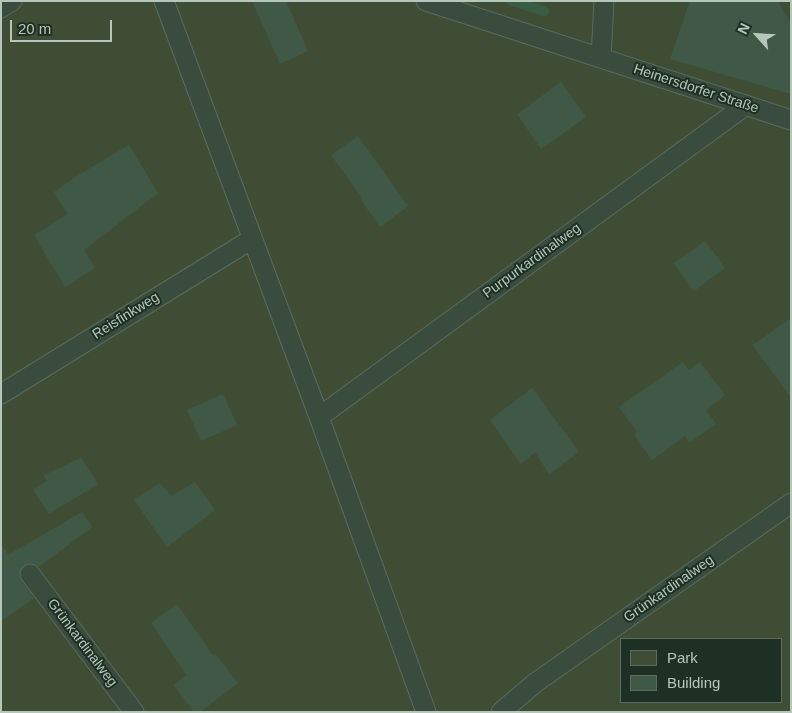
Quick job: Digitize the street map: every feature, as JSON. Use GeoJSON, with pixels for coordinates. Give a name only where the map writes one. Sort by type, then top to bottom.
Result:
{"type":"FeatureCollection","features":[{"type":"Feature","properties":{"kind":"lane"},"geometry":{"type":"LineString","coordinates":[[1,8],[12,1]]}},
{"type":"Feature","properties":{"kind":"lane"},"geometry":{"type":"LineString","coordinates":[[164,1],[319,417],[426,712]]}},
{"type":"Feature","properties":{"kind":"lane","name":"Heinersdorfer Straße"},"geometry":{"type":"LineString","coordinates":[[426,1],[791,120]]}},
{"type":"Feature","properties":{"kind":"lane"},"geometry":{"type":"LineString","coordinates":[[601,58],[604,1]]}},
{"type":"Feature","properties":{"kind":"lane","name":"Purpurkardinalweg"},"geometry":{"type":"LineString","coordinates":[[319,417],[746,105]]}},
{"type":"Feature","properties":{"kind":"lane","name":"Reisfinkweg"},"geometry":{"type":"LineString","coordinates":[[1,394],[252,239]]}},
{"type":"Feature","properties":{"kind":"lane","name":"Grünkardinalweg"},"geometry":{"type":"LineString","coordinates":[[501,712],[535,683],[791,504]]}},
{"type":"Feature","properties":{"kind":"lane","name":"Grünkardinalweg"},"geometry":{"type":"LineString","coordinates":[[30,574],[134,712]]}},
{"type":"Feature","properties":{"kind":"green space"},"geometry":{"type":"Polygon","coordinates":[[[1,1],[791,1],[791,712],[1,712],[1,1]]]}},
{"type":"Feature","properties":{"kind":"building"},"geometry":{"type":"Polygon","coordinates":[[[252,1],[286,1],[308,51],[280,64],[252,1]]]}},
{"type":"Feature","properties":{"kind":"building"},"geometry":{"type":"Polygon","coordinates":[[[690,1],[778,1],[791,24],[791,94],[670,59],[690,1]]]}},
{"type":"Feature","properties":{"kind":"building"},"geometry":{"type":"Polygon","coordinates":[[[561,82],[586,117],[541,149],[517,114],[561,82]]]}},
{"type":"Feature","properties":{"kind":"building"},"geometry":{"type":"Polygon","coordinates":[[[358,136],[408,206],[380,227],[361,200],[363,199],[331,155],[358,136]]]}},
{"type":"Feature","properties":{"kind":"building"},"geometry":{"type":"Polygon","coordinates":[[[129,145],[158,193],[84,250],[95,268],[65,287],[34,235],[68,214],[54,192],[129,145]]]}},
{"type":"Feature","properties":{"kind":"building"},"geometry":{"type":"Polygon","coordinates":[[[705,241],[725,268],[694,291],[674,263],[705,241]]]}},
{"type":"Feature","properties":{"kind":"building"},"geometry":{"type":"Polygon","coordinates":[[[791,318],[791,398],[753,345],[791,318]]]}},
{"type":"Feature","properties":{"kind":"building"},"geometry":{"type":"Polygon","coordinates":[[[683,362],[689,370],[700,362],[725,395],[706,410],[716,424],[689,443],[685,436],[652,460],[634,434],[637,432],[619,407],[683,362]]]}},
{"type":"Feature","properties":{"kind":"building"},"geometry":{"type":"Polygon","coordinates":[[[532,388],[579,452],[549,474],[535,452],[521,464],[490,420],[532,388]]]}},
{"type":"Feature","properties":{"kind":"building"},"geometry":{"type":"Polygon","coordinates":[[[223,394],[237,425],[201,441],[187,410],[223,394]]]}},
{"type":"Feature","properties":{"kind":"building"},"geometry":{"type":"Polygon","coordinates":[[[81,458],[98,484],[49,514],[33,490],[47,481],[44,475],[81,458]]]}},
{"type":"Feature","properties":{"kind":"building"},"geometry":{"type":"Polygon","coordinates":[[[195,482],[215,510],[167,547],[134,500],[160,483],[171,496],[195,482]]]}},
{"type":"Feature","properties":{"kind":"building"},"geometry":{"type":"Polygon","coordinates":[[[82,512],[92,527],[39,567],[28,563],[23,565],[20,570],[8,555],[82,512]]]}},
{"type":"Feature","properties":{"kind":"building"},"geometry":{"type":"Polygon","coordinates":[[[1,545],[20,570],[21,580],[34,598],[1,621],[1,545]]]}},
{"type":"Feature","properties":{"kind":"building"},"geometry":{"type":"Polygon","coordinates":[[[177,604],[213,656],[215,654],[238,683],[200,712],[194,712],[174,685],[187,675],[151,623],[177,604]]]}},
{"type":"Feature","properties":{"kind":"waterway"},"geometry":{"type":"LineString","coordinates":[[512,1],[544,11]]}}]}
